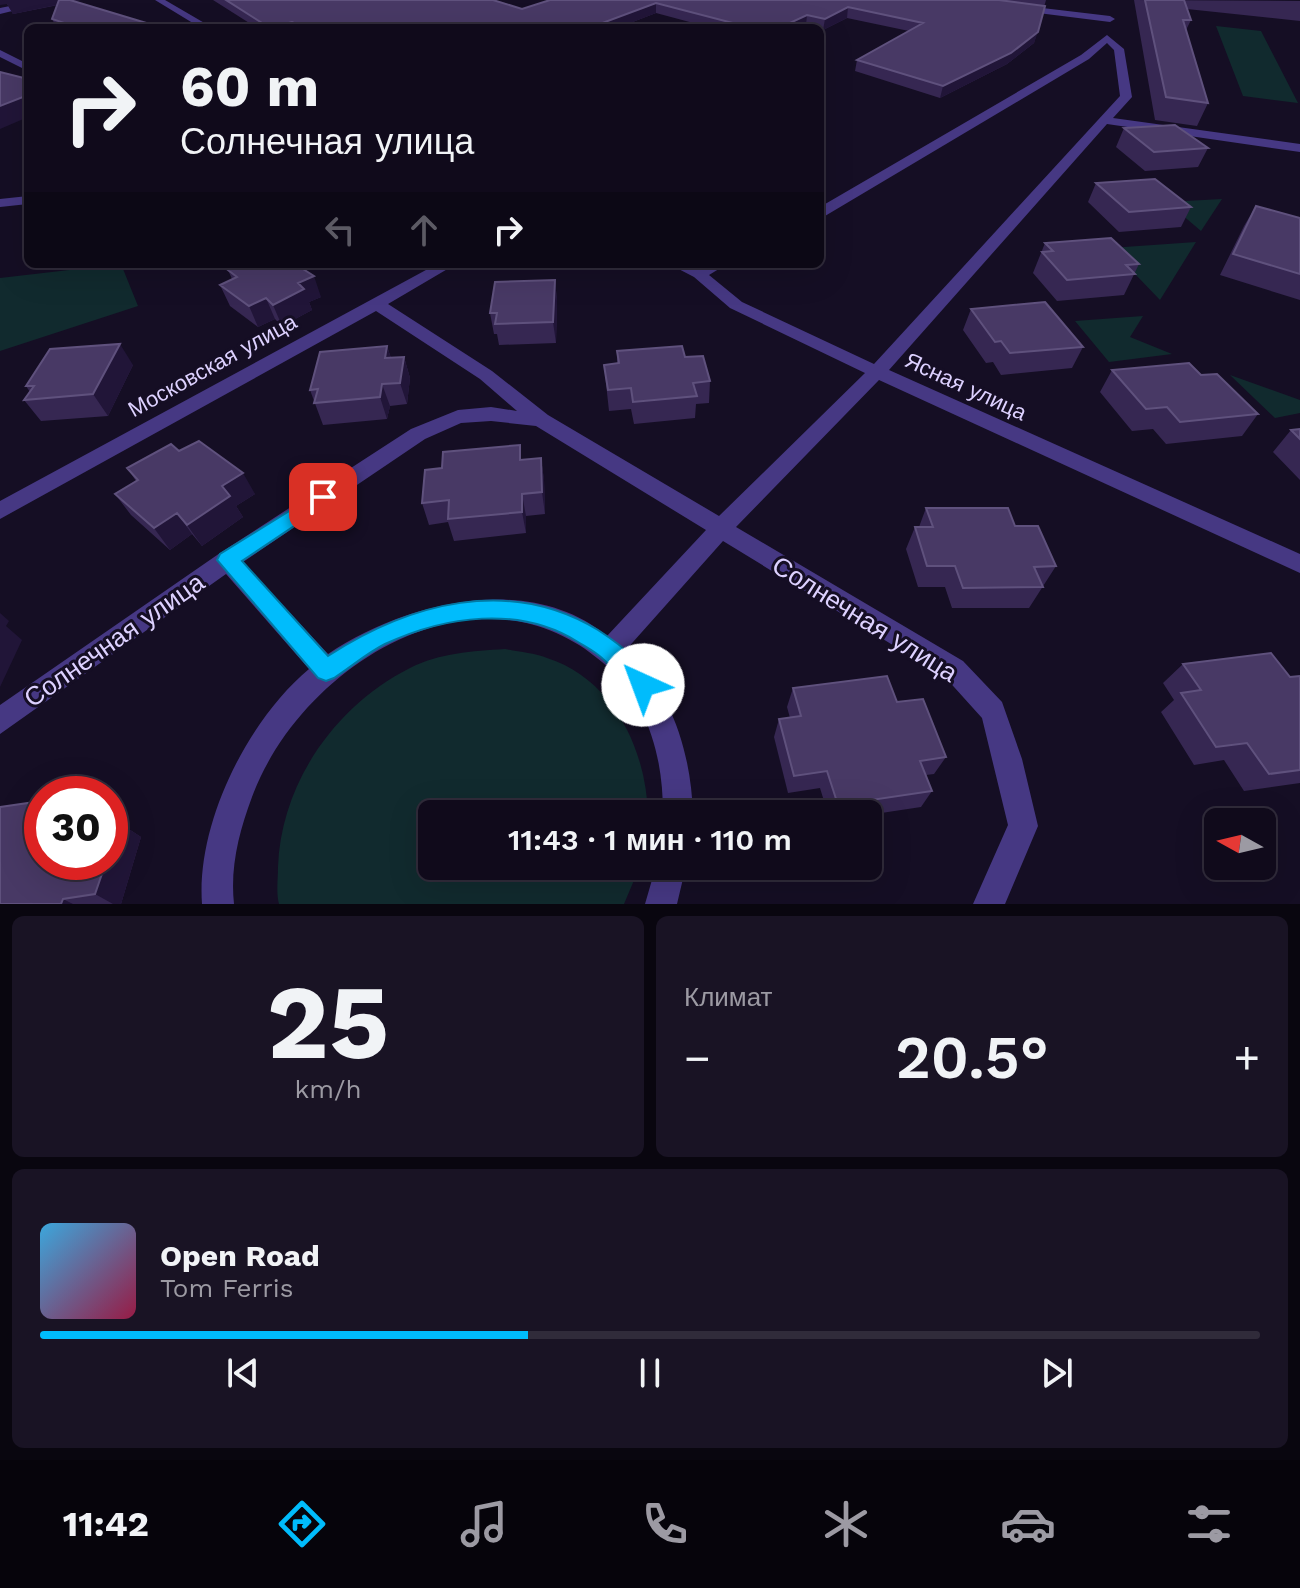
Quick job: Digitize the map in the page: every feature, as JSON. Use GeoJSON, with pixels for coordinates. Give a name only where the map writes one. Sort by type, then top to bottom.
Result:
{"type":"FeatureCollection","features":[{"type":"Feature","properties":{"kind":"street"},"geometry":{"type":"LineString","coordinates":[[0,11],[53,0]]}},
{"type":"Feature","properties":{"kind":"street"},"geometry":{"type":"LineString","coordinates":[[159,0],[201,24]]}},
{"type":"Feature","properties":{"kind":"street"},"geometry":{"type":"LineString","coordinates":[[824,211],[1058,73],[1107,38],[1110,14],[1008,7]]}},
{"type":"Feature","properties":{"kind":"street","name":"Ясная улица"},"geometry":{"type":"LineString","coordinates":[[1107,38],[1119,49],[1126,97],[877,372],[1300,564]]}},
{"type":"Feature","properties":{"kind":"street"},"geometry":{"type":"LineString","coordinates":[[0,53],[24,66]]}},
{"type":"Feature","properties":{"kind":"street"},"geometry":{"type":"LineString","coordinates":[[1104,120],[1300,148]]}},
{"type":"Feature","properties":{"kind":"street"},"geometry":{"type":"LineString","coordinates":[[0,203],[24,200]]}},
{"type":"Feature","properties":{"kind":"street","name":"Московская улица"},"geometry":{"type":"LineString","coordinates":[[0,511],[440,268]]}},
{"type":"Feature","properties":{"kind":"street"},"geometry":{"type":"LineString","coordinates":[[610,650],[719,530],[877,372],[736,305],[699,274],[686,268]]}},
{"type":"Feature","properties":{"kind":"street"},"geometry":{"type":"LineString","coordinates":[[699,274],[711,268]]}},
{"type":"Feature","properties":{"kind":"street","name":"Солнечная улица"},"geometry":{"type":"LineString","coordinates":[[374,302],[486,375],[541,420],[954,669],[993,711],[1023,826],[989,904]]}},
{"type":"Feature","properties":{"kind":"street","name":"Солнечная улица"},"geometry":{"type":"LineString","coordinates":[[0,721],[228,560],[431,428],[458,417],[491,414],[541,420]]}},
{"type":"Feature","properties":{"kind":"street","name":"Солнечная улица"},"geometry":{"type":"LineString","coordinates":[[228,560],[326,670]]}},
{"type":"Feature","properties":{"kind":"street"},"geometry":{"type":"LineString","coordinates":[[218,904],[226,827],[249,766],[283,713],[326,670],[374,638],[424,618],[474,609],[524,611],[569,625],[610,650],[643,685],[666,729],[678,783],[678,800]]}},
{"type":"Feature","properties":{"kind":"street"},"geometry":{"type":"LineString","coordinates":[[661,904],[667,880]]}},
{"type":"Feature","properties":{"kind":"green space"},"geometry":{"type":"Polygon","coordinates":[[[1216,26],[1261,31],[1298,103],[1243,96],[1216,26]]]}},
{"type":"Feature","properties":{"kind":"green space"},"geometry":{"type":"Polygon","coordinates":[[[1222,199],[1201,231],[1167,202],[1222,199]]]}},
{"type":"Feature","properties":{"kind":"green space"},"geometry":{"type":"Polygon","coordinates":[[[1196,242],[1160,300],[1110,248],[1196,242]]]}},
{"type":"Feature","properties":{"kind":"green space"},"geometry":{"type":"Polygon","coordinates":[[[86,268],[123,268],[138,306],[0,351],[0,278],[86,268]]]}},
{"type":"Feature","properties":{"kind":"green space"},"geometry":{"type":"Polygon","coordinates":[[[1143,316],[1130,337],[1172,354],[1109,362],[1075,321],[1143,316]]]}},
{"type":"Feature","properties":{"kind":"green space"},"geometry":{"type":"Polygon","coordinates":[[[1230,375],[1300,400],[1300,413],[1275,418],[1230,375]]]}},
{"type":"Feature","properties":{"kind":"green space"},"geometry":{"type":"Polygon","coordinates":[[[505,649],[542,656],[570,668],[590,682],[607,699],[633,742],[641,765],[647,800],[418,800],[418,880],[634,880],[624,904],[279,904],[281,836],[301,777],[317,750],[358,703],[383,684],[421,663],[468,652],[505,649]]]}},
{"type":"Feature","properties":{"kind":"building"},"geometry":{"type":"Polygon","coordinates":[[[59,0],[70,0],[150,24],[67,24],[52,19],[59,0]]]}},
{"type":"Feature","properties":{"kind":"building"},"geometry":{"type":"Polygon","coordinates":[[[226,0],[493,0],[522,9],[550,0],[999,0],[1045,6],[1038,32],[1011,53],[943,86],[857,60],[923,23],[848,7],[825,19],[807,15],[788,24],[737,24],[656,3],[600,24],[264,24],[226,0]]]}},
{"type":"Feature","properties":{"kind":"building"},"geometry":{"type":"Polygon","coordinates":[[[1145,0],[1184,0],[1191,20],[1183,20],[1208,103],[1166,97],[1145,0]]]}},
{"type":"Feature","properties":{"kind":"building"},"geometry":{"type":"Polygon","coordinates":[[[0,72],[24,78],[24,97],[0,106],[0,72]]]}},
{"type":"Feature","properties":{"kind":"building"},"geometry":{"type":"Polygon","coordinates":[[[1175,125],[1208,148],[1154,152],[1124,128],[1175,125]]]}},
{"type":"Feature","properties":{"kind":"building"},"geometry":{"type":"Polygon","coordinates":[[[1155,179],[1191,207],[1129,212],[1096,183],[1155,179]]]}},
{"type":"Feature","properties":{"kind":"building"},"geometry":{"type":"Polygon","coordinates":[[[1256,206],[1300,218],[1300,274],[1233,254],[1256,206]]]}},
{"type":"Feature","properties":{"kind":"building"},"geometry":{"type":"Polygon","coordinates":[[[1111,238],[1139,264],[1126,265],[1135,274],[1067,280],[1042,252],[1053,251],[1045,243],[1111,238]]]}},
{"type":"Feature","properties":{"kind":"building"},"geometry":{"type":"Polygon","coordinates":[[[301,268],[314,276],[298,283],[304,289],[273,305],[266,298],[249,306],[220,285],[237,277],[228,270],[301,268]]]}},
{"type":"Feature","properties":{"kind":"building"},"geometry":{"type":"Polygon","coordinates":[[[555,280],[553,322],[495,324],[497,313],[490,313],[495,282],[555,280]]]}},
{"type":"Feature","properties":{"kind":"building"},"geometry":{"type":"Polygon","coordinates":[[[1045,302],[1083,347],[1010,353],[1001,341],[995,342],[971,309],[1045,302]]]}},
{"type":"Feature","properties":{"kind":"building"},"geometry":{"type":"Polygon","coordinates":[[[120,344],[93,394],[24,400],[34,386],[26,386],[50,349],[120,344]]]}},
{"type":"Feature","properties":{"kind":"building"},"geometry":{"type":"Polygon","coordinates":[[[387,346],[385,358],[404,357],[400,383],[382,384],[380,397],[314,403],[318,389],[310,390],[320,352],[387,346]]]}},
{"type":"Feature","properties":{"kind":"building"},"geometry":{"type":"Polygon","coordinates":[[[682,346],[685,357],[703,356],[710,381],[693,383],[697,396],[633,402],[631,388],[608,390],[604,365],[619,363],[617,351],[682,346]]]}},
{"type":"Feature","properties":{"kind":"building"},"geometry":{"type":"Polygon","coordinates":[[[1189,363],[1201,375],[1217,374],[1258,414],[1180,422],[1167,407],[1146,409],[1112,370],[1189,363]]]}},
{"type":"Feature","properties":{"kind":"building"},"geometry":{"type":"Polygon","coordinates":[[[1300,429],[1300,439],[1291,430],[1300,429]]]}},
{"type":"Feature","properties":{"kind":"building"},"geometry":{"type":"Polygon","coordinates":[[[199,441],[243,473],[222,486],[230,496],[187,525],[177,513],[154,528],[115,494],[138,480],[127,468],[171,444],[179,451],[199,441]]]}},
{"type":"Feature","properties":{"kind":"building"},"geometry":{"type":"Polygon","coordinates":[[[520,445],[520,460],[541,458],[542,492],[522,494],[522,512],[448,519],[449,500],[422,503],[425,470],[442,468],[443,452],[520,445]]]}},
{"type":"Feature","properties":{"kind":"building"},"geometry":{"type":"Polygon","coordinates":[[[926,508],[1008,508],[1015,526],[1038,526],[1056,566],[1034,567],[1043,587],[963,588],[955,566],[927,566],[915,527],[933,527],[926,508]]]}},
{"type":"Feature","properties":{"kind":"building"},"geometry":{"type":"Polygon","coordinates":[[[1271,653],[1290,677],[1300,676],[1300,770],[1269,774],[1247,743],[1216,747],[1181,693],[1201,690],[1183,664],[1271,653]]]}},
{"type":"Feature","properties":{"kind":"building"},"geometry":{"type":"Polygon","coordinates":[[[887,676],[897,702],[923,699],[946,757],[920,761],[932,791],[872,800],[836,800],[827,771],[794,776],[779,719],[801,716],[793,688],[887,676]]]}},
{"type":"Feature","properties":{"kind":"building"},"geometry":{"type":"Polygon","coordinates":[[[24,804],[24,880],[100,880],[95,894],[63,899],[61,904],[0,904],[0,807],[24,804]]]}},
{"type":"Feature","properties":{"kind":"route"},"geometry":{"type":"LineString","coordinates":[[323,497],[228,560],[326,670],[374,638],[424,618],[474,609],[524,611],[569,625],[610,650],[643,685]]}}]}
